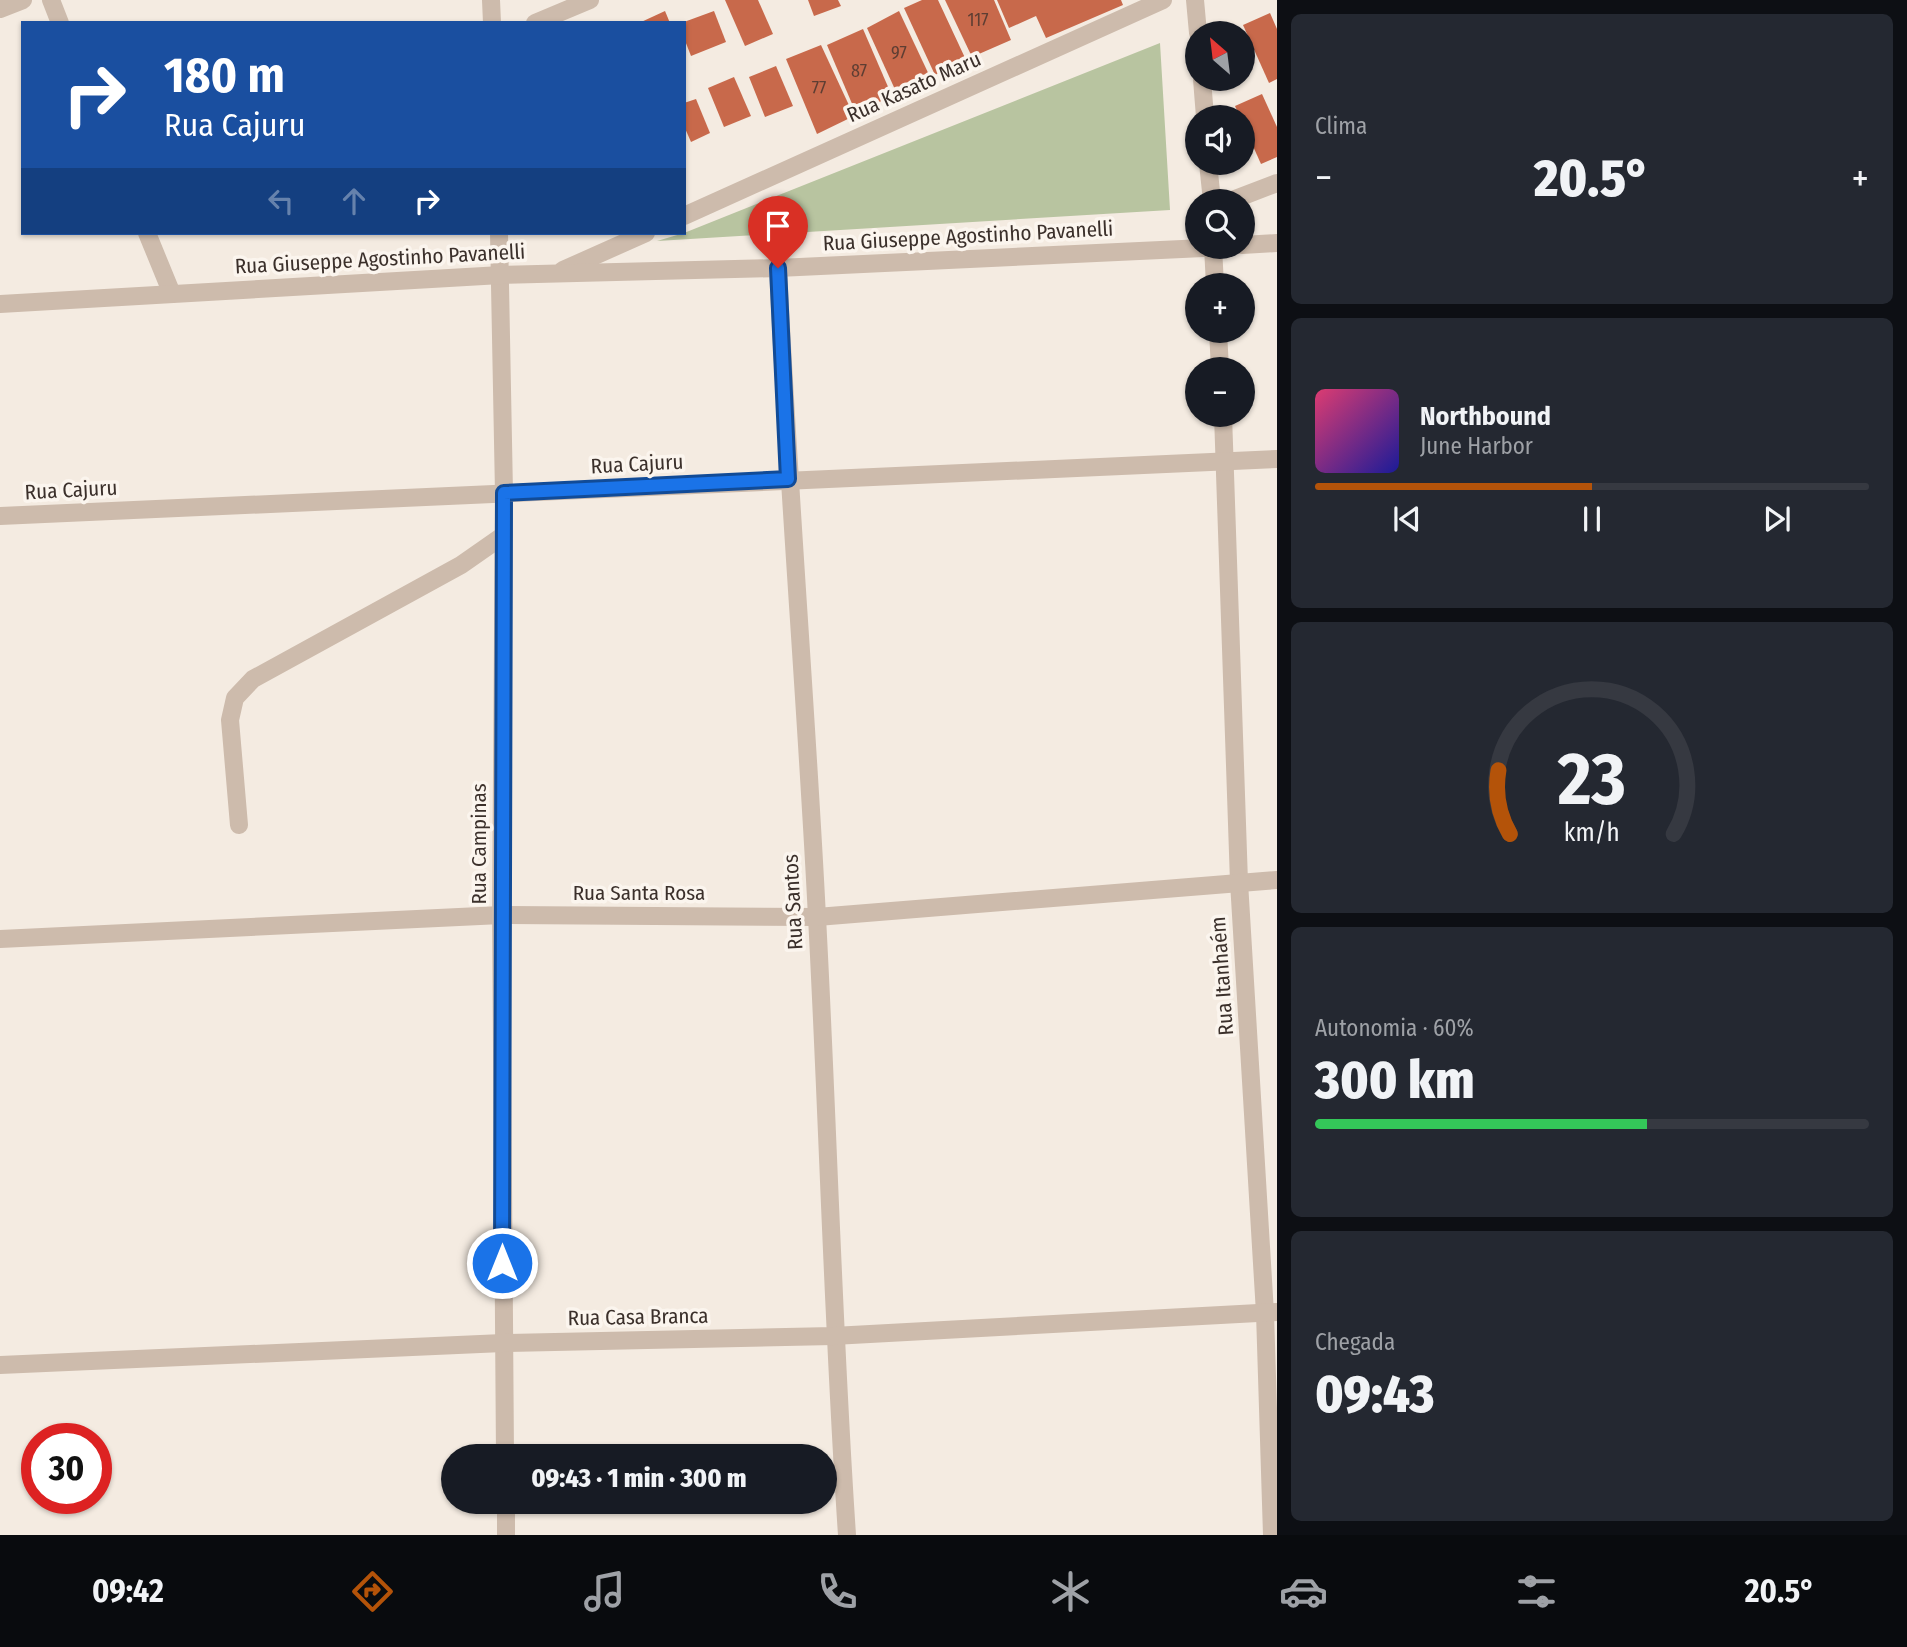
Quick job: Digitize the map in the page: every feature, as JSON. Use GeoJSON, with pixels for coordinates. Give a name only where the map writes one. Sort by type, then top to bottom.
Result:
{"type":"FeatureCollection","features":[{"type":"Feature","properties":{"kind":"street"},"geometry":{"type":"LineString","coordinates":[[0,9],[23,0]]}},
{"type":"Feature","properties":{"kind":"street"},"geometry":{"type":"LineString","coordinates":[[51,0],[59,21]]}},
{"type":"Feature","properties":{"kind":"street"},"geometry":{"type":"LineString","coordinates":[[491,0],[492,21]]}},
{"type":"Feature","properties":{"kind":"street"},"geometry":{"type":"LineString","coordinates":[[540,21],[590,0]]}},
{"type":"Feature","properties":{"kind":"street","name":"Rua Kasato Maru"},"geometry":{"type":"LineString","coordinates":[[686,215],[1163,0]]}},
{"type":"Feature","properties":{"kind":"street"},"geometry":{"type":"LineString","coordinates":[[1195,0],[1197,21]]}},
{"type":"Feature","properties":{"kind":"street"},"geometry":{"type":"LineString","coordinates":[[1255,191],[1277,183]]}},
{"type":"Feature","properties":{"kind":"street"},"geometry":{"type":"LineString","coordinates":[[148,235],[172,294]]}},
{"type":"Feature","properties":{"kind":"street","name":"Rua Campinas"},"geometry":{"type":"LineString","coordinates":[[499,235],[504,493],[501,915],[505,1444]]}},
{"type":"Feature","properties":{"kind":"street"},"geometry":{"type":"LineString","coordinates":[[556,273],[642,235]]}},
{"type":"Feature","properties":{"kind":"street"},"geometry":{"type":"LineString","coordinates":[[1255,244],[1277,243]]}},
{"type":"Feature","properties":{"kind":"street","name":"Rua Giuseppe Agostinho Pavanelli"},"geometry":{"type":"LineString","coordinates":[[0,304],[501,275],[778,268],[1185,248]]}},
{"type":"Feature","properties":{"kind":"street","name":"Rua Santos"},"geometry":{"type":"LineString","coordinates":[[778,268],[788,479],[817,917],[833,1336],[847,1535]]}},
{"type":"Feature","properties":{"kind":"street","name":"Rua Itanhaém"},"geometry":{"type":"LineString","coordinates":[[1224,427],[1239,882],[1271,1312],[1272,1535]]}},
{"type":"Feature","properties":{"kind":"street","name":"Rua Cajuru"},"geometry":{"type":"LineString","coordinates":[[0,516],[1277,459]]}},
{"type":"Feature","properties":{"kind":"street"},"geometry":{"type":"LineString","coordinates":[[239,824],[230,720],[235,698],[253,679],[461,565],[504,536]]}},
{"type":"Feature","properties":{"kind":"street","name":"Rua Santa Rosa"},"geometry":{"type":"LineString","coordinates":[[0,939],[501,915],[817,917],[1239,882],[1273,876]]}},
{"type":"Feature","properties":{"kind":"street","name":"Rua Casa Branca"},"geometry":{"type":"LineString","coordinates":[[0,1366],[503,1343],[833,1336],[1271,1312]]}},
{"type":"Feature","properties":{"kind":"street"},"geometry":{"type":"LineString","coordinates":[[506,1514],[506,1535]]}},
{"type":"Feature","properties":{"kind":"green space"},"geometry":{"type":"Polygon","coordinates":[[[1160,43],[1170,210],[657,241],[686,235],[686,232],[1160,43]]]}},
{"type":"Feature","properties":{"kind":"building"},"geometry":{"type":"Polygon","coordinates":[[[725,0],[758,0],[773,34],[745,46],[725,0]]]}},
{"type":"Feature","properties":{"kind":"building"},"geometry":{"type":"Polygon","coordinates":[[[808,0],[838,0],[841,6],[814,16],[808,0]]]}},
{"type":"Feature","properties":{"kind":"building"},"geometry":{"type":"Polygon","coordinates":[[[922,0],[938,0],[966,60],[935,75],[904,8],[922,0]]]}},
{"type":"Feature","properties":{"kind":"building"},"geometry":{"type":"Polygon","coordinates":[[[945,0],[994,0],[1011,40],[972,57],[945,0]]]}},
{"type":"Feature","properties":{"kind":"building"},"geometry":{"type":"Polygon","coordinates":[[[997,0],[1121,0],[1123,5],[1046,38],[1036,16],[1009,28],[997,0]]]}},
{"type":"Feature","properties":{"kind":"building"},"geometry":{"type":"Polygon","coordinates":[[[665,11],[669,21],[643,21],[665,11]]]}},
{"type":"Feature","properties":{"kind":"building"},"geometry":{"type":"Polygon","coordinates":[[[714,11],[726,42],[691,56],[686,43],[686,21],[714,11]]]}},
{"type":"Feature","properties":{"kind":"building"},"geometry":{"type":"Polygon","coordinates":[[[899,11],[931,79],[898,96],[867,28],[899,11]]]}},
{"type":"Feature","properties":{"kind":"building"},"geometry":{"type":"Polygon","coordinates":[[[1270,13],[1277,29],[1277,79],[1269,83],[1255,52],[1255,21],[1252,21],[1270,13]]]}},
{"type":"Feature","properties":{"kind":"building"},"geometry":{"type":"Polygon","coordinates":[[[863,29],[892,96],[856,113],[827,45],[863,29]]]}},
{"type":"Feature","properties":{"kind":"building"},"geometry":{"type":"Polygon","coordinates":[[[821,45],[854,116],[817,134],[786,59],[821,45]]]}},
{"type":"Feature","properties":{"kind":"building"},"geometry":{"type":"Polygon","coordinates":[[[776,66],[793,106],[765,117],[749,77],[776,66]]]}},
{"type":"Feature","properties":{"kind":"building"},"geometry":{"type":"Polygon","coordinates":[[[734,77],[751,116],[724,127],[708,88],[734,77]]]}},
{"type":"Feature","properties":{"kind":"building"},"geometry":{"type":"Polygon","coordinates":[[[1262,94],[1277,127],[1277,157],[1261,164],[1255,151],[1255,105],[1237,105],[1262,94]]]}},
{"type":"Feature","properties":{"kind":"building"},"geometry":{"type":"Polygon","coordinates":[[[696,99],[710,133],[691,142],[686,131],[686,102],[696,99]]]}},
{"type":"Feature","properties":{"kind":"route"},"geometry":{"type":"LineString","coordinates":[[502,1263],[504,493],[788,479],[778,268]]}}]}
